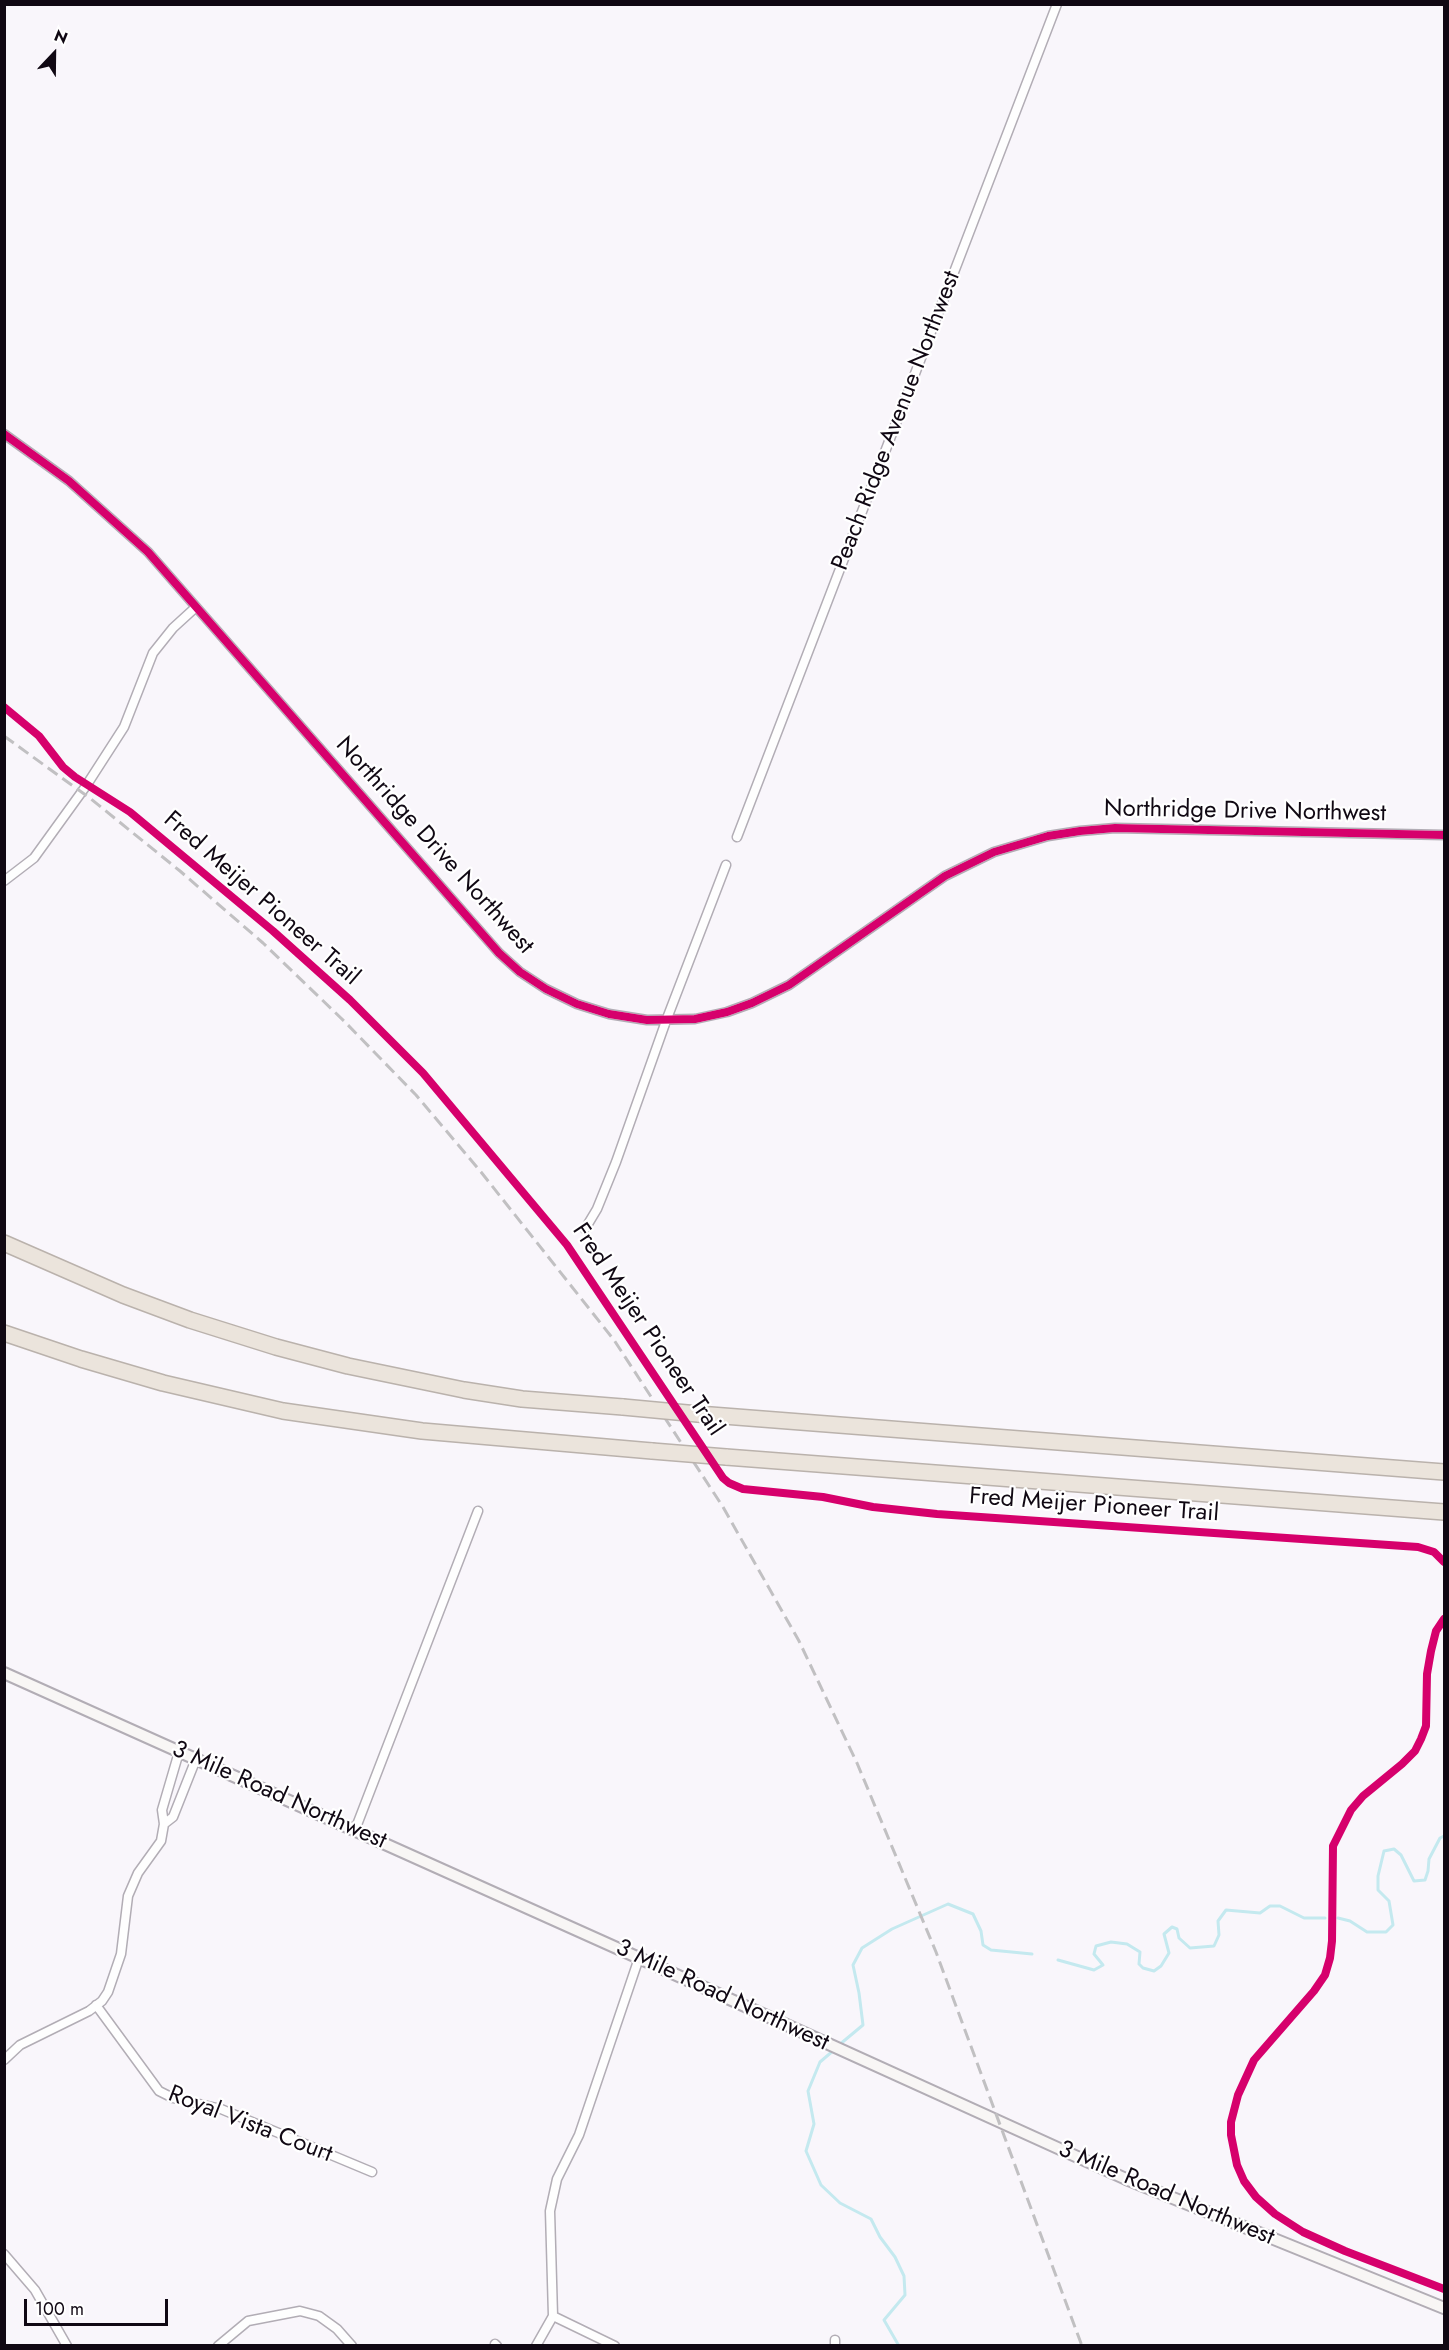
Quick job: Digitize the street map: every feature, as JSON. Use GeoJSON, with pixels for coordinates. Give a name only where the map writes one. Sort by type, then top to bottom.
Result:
{"type":"FeatureCollection","features":[{"type":"Feature","properties":{"kind":"highway"},"geometry":{"type":"LineString","coordinates":[[4,1243],[156,1307],[276,1347],[348,1366],[453,1388],[522,1399],[1444,1472]]}},
{"type":"Feature","properties":{"kind":"highway"},"geometry":{"type":"LineString","coordinates":[[4,1333],[81,1359],[214,1396],[283,1411],[422,1431],[1444,1513]]}},
{"type":"Feature","properties":{"kind":"main road","name":"3 Mile Road Northwest"},"geometry":{"type":"LineString","coordinates":[[4,1673],[1164,2196],[1444,2308]]}},
{"type":"Feature","properties":{"kind":"street","name":"Peach Ridge Avenue Northwest"},"geometry":{"type":"LineString","coordinates":[[738,837],[1057,4]]}},
{"type":"Feature","properties":{"kind":"street","name":"Northridge Drive Northwest"},"geometry":{"type":"LineString","coordinates":[[4,434],[50,466],[103,510],[148,552],[475,928],[508,962],[540,986],[577,1004],[625,1018],[666,1020],[716,1015],[764,998],[807,972],[945,876],[994,852],[1035,839],[1115,828],[1444,835]]}},
{"type":"Feature","properties":{"kind":"street"},"geometry":{"type":"LineString","coordinates":[[4,881],[27,865],[40,850],[86,786],[123,727],[153,653],[173,628],[196,607]]}},
{"type":"Feature","properties":{"kind":"street"},"geometry":{"type":"LineString","coordinates":[[585,1229],[597,1209],[616,1162],[666,1020],[726,866]]}},
{"type":"Feature","properties":{"kind":"street"},"geometry":{"type":"LineString","coordinates":[[355,1830],[478,1511]]}},
{"type":"Feature","properties":{"kind":"street"},"geometry":{"type":"LineString","coordinates":[[4,2060],[20,2045],[72,2020],[96,2005],[108,1992],[121,1954],[128,1896],[132,1885],[161,1841],[164,1824],[162,1810],[179,1752]]}},
{"type":"Feature","properties":{"kind":"street"},"geometry":{"type":"LineString","coordinates":[[164,1824],[173,1817],[196,1759]]}},
{"type":"Feature","properties":{"kind":"street"},"geometry":{"type":"LineString","coordinates":[[536,2346],[553,2316],[550,2211],[556,2180],[579,2134],[639,1958]]}},
{"type":"Feature","properties":{"kind":"street","name":"Royal Vista Court"},"geometry":{"type":"LineString","coordinates":[[96,2005],[159,2091],[173,2098],[221,2109],[372,2172]]}},
{"type":"Feature","properties":{"kind":"street"},"geometry":{"type":"LineString","coordinates":[[4,2254],[35,2290],[67,2346]]}},
{"type":"Feature","properties":{"kind":"street"},"geometry":{"type":"LineString","coordinates":[[218,2346],[248,2321],[300,2311],[319,2316],[337,2329],[352,2346]]}},
{"type":"Feature","properties":{"kind":"street"},"geometry":{"type":"LineString","coordinates":[[553,2316],[615,2346]]}},
{"type":"Feature","properties":{"kind":"waterway"},"geometry":{"type":"LineString","coordinates":[[1338,1918],[1350,1921],[1367,1932],[1386,1932],[1393,1925],[1389,1901],[1378,1890],[1378,1876],[1384,1851],[1394,1849],[1401,1855],[1414,1881],[1425,1880],[1429,1859],[1440,1838],[1444,1836]]}},
{"type":"Feature","properties":{"kind":"waterway"},"geometry":{"type":"LineString","coordinates":[[839,2045],[863,2025],[853,1965],[862,1948],[892,1929],[948,1904],[973,1914],[981,1931],[983,1945],[991,1950],[1032,1954]]}},
{"type":"Feature","properties":{"kind":"waterway"},"geometry":{"type":"LineString","coordinates":[[1058,1960],[1094,1970],[1103,1965],[1094,1954],[1096,1946],[1111,1942],[1127,1944],[1140,1952],[1139,1964],[1143,1968],[1154,1971],[1161,1966],[1169,1953],[1164,1934],[1172,1927],[1177,1929],[1179,1938],[1190,1948],[1214,1946],[1219,1935],[1218,1921],[1226,1910],[1260,1913],[1270,1906],[1280,1906],[1304,1918],[1325,1918]]}},
{"type":"Feature","properties":{"kind":"waterway"},"geometry":{"type":"LineString","coordinates":[[834,2050],[820,2062],[808,2091],[814,2124],[806,2151],[821,2185],[840,2203],[871,2219],[880,2237],[895,2257],[904,2276],[905,2295],[884,2320],[899,2346]]}},
{"type":"Feature","properties":{"kind":"railway"},"geometry":{"type":"LineString","coordinates":[[4,736],[91,799],[180,871],[263,943],[344,1021],[416,1095],[481,1172],[614,1340],[723,1507],[799,1641],[857,1763],[936,1952],[1082,2346]]}},
{"type":"Feature","properties":{"kind":"cycle path"},"geometry":{"type":"LineString","coordinates":[[4,434],[69,481],[148,552],[499,953],[520,972],[546,989],[577,1004],[609,1014],[647,1020],[695,1019],[727,1012],[752,1003],[789,985],[945,876],[994,852],[1048,836],[1115,828],[1444,835]]}},
{"type":"Feature","properties":{"kind":"cycle path","name":"Fred Meijer Pioneer Trail"},"geometry":{"type":"LineString","coordinates":[[4,707],[39,736],[63,767],[75,777],[130,812],[273,931],[350,1000],[423,1073],[567,1245],[723,1478],[729,1483],[743,1489],[823,1497],[873,1507],[937,1514],[1418,1547],[1434,1552],[1444,1562]]}},
{"type":"Feature","properties":{"kind":"cycle path"},"geometry":{"type":"LineString","coordinates":[[1444,1619],[1436,1631],[1431,1651],[1427,1674],[1426,1726],[1421,1739],[1415,1751],[1363,1796],[1351,1810],[1333,1846],[1332,1941],[1325,1975],[1314,1991],[1254,2060],[1238,2095],[1231,2122],[1237,2165],[1244,2181],[1256,2197],[1275,2214],[1303,2232],[1345,2251],[1444,2289]]}}]}
